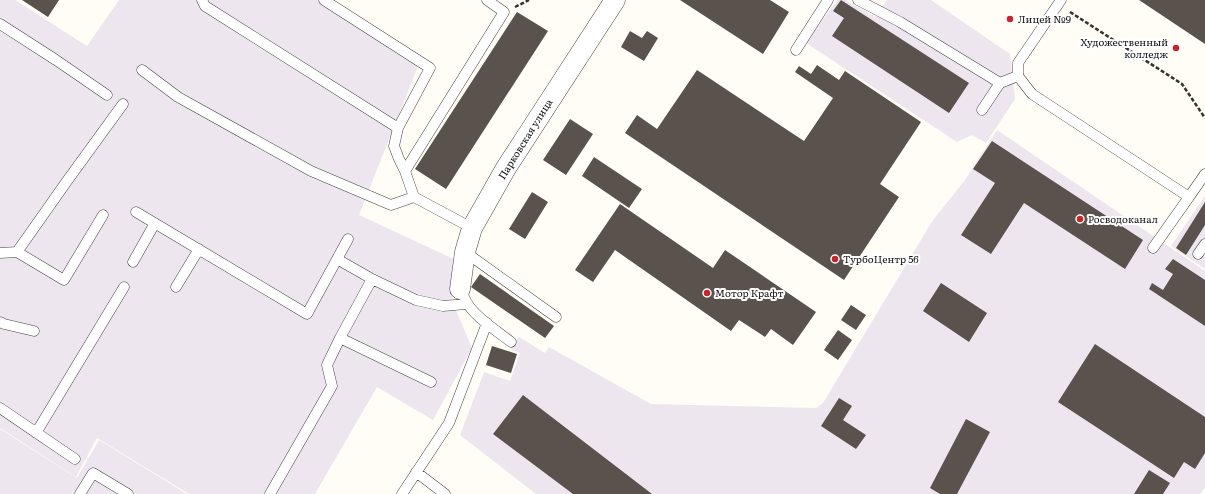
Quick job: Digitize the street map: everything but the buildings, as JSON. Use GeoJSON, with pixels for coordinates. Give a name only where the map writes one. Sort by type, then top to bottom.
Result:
{"type":"FeatureCollection","features":[{"type":"Feature","properties":{"kind":"street","name":"Парковская улица"},"geometry":{"type":"LineString","coordinates":[[463,296],[465,252],[472,228],[506,168],[615,0]]}},
{"type":"Feature","properties":{"kind":"lane"},"geometry":{"type":"LineString","coordinates":[[202,0],[205,6],[398,128]]}},
{"type":"Feature","properties":{"kind":"lane"},"geometry":{"type":"LineString","coordinates":[[324,0],[430,68],[398,128],[394,146],[414,196],[472,228]]}},
{"type":"Feature","properties":{"kind":"lane"},"geometry":{"type":"LineString","coordinates":[[405,171],[504,12],[487,0]]}},
{"type":"Feature","properties":{"kind":"lane"},"geometry":{"type":"LineString","coordinates":[[796,50],[828,0]]}},
{"type":"Feature","properties":{"kind":"lane"},"geometry":{"type":"LineString","coordinates":[[858,0],[900,22],[1000,83]]}},
{"type":"Feature","properties":{"kind":"lane"},"geometry":{"type":"LineString","coordinates":[[1061,0],[1018,63],[1018,76],[1032,94],[1189,197]]}},
{"type":"Feature","properties":{"kind":"lane"},"geometry":{"type":"LineString","coordinates":[[0,24],[107,95]]}},
{"type":"Feature","properties":{"kind":"lane"},"geometry":{"type":"LineString","coordinates":[[142,70],[178,97],[311,171],[391,205],[414,196]]}},
{"type":"Feature","properties":{"kind":"lane"},"geometry":{"type":"LineString","coordinates":[[982,110],[1000,83],[1018,76]]}},
{"type":"Feature","properties":{"kind":"lane"},"geometry":{"type":"LineString","coordinates":[[17,252],[123,104]]}},
{"type":"Feature","properties":{"kind":"lane"},"geometry":{"type":"LineString","coordinates":[[1153,248],[1205,174]]}},
{"type":"Feature","properties":{"kind":"lane"},"geometry":{"type":"LineString","coordinates":[[136,212],[307,314],[348,239]]}},
{"type":"Feature","properties":{"kind":"lane"},"geometry":{"type":"LineString","coordinates":[[0,253],[17,252],[64,280],[103,215]]}},
{"type":"Feature","properties":{"kind":"lane"},"geometry":{"type":"LineString","coordinates":[[132,262],[155,223]]}},
{"type":"Feature","properties":{"kind":"lane"},"geometry":{"type":"LineString","coordinates":[[1198,254],[1205,244]]}},
{"type":"Feature","properties":{"kind":"lane"},"geometry":{"type":"LineString","coordinates":[[176,287],[199,249]]}},
{"type":"Feature","properties":{"kind":"lane"},"geometry":{"type":"LineString","coordinates":[[465,252],[556,317]]}},
{"type":"Feature","properties":{"kind":"lane"},"geometry":{"type":"LineString","coordinates":[[337,259],[372,279],[416,300],[442,306],[463,296],[475,313],[511,342]]}},
{"type":"Feature","properties":{"kind":"lane"},"geometry":{"type":"LineString","coordinates":[[270,494],[332,386],[327,365],[372,279]]}},
{"type":"Feature","properties":{"kind":"lane"},"geometry":{"type":"LineString","coordinates":[[36,433],[124,287]]}},
{"type":"Feature","properties":{"kind":"lane"},"geometry":{"type":"LineString","coordinates":[[0,322],[34,332]]}},
{"type":"Feature","properties":{"kind":"lane"},"geometry":{"type":"LineString","coordinates":[[402,494],[449,423],[487,323]]}},
{"type":"Feature","properties":{"kind":"lane"},"geometry":{"type":"LineString","coordinates":[[340,338],[431,382]]}},
{"type":"Feature","properties":{"kind":"lane"},"geometry":{"type":"LineString","coordinates":[[0,408],[75,459]]}},
{"type":"Feature","properties":{"kind":"lane"},"geometry":{"type":"LineString","coordinates":[[416,472],[445,494]]}},
{"type":"Feature","properties":{"kind":"lane"},"geometry":{"type":"LineString","coordinates":[[80,494],[93,473],[128,494]]}},
{"type":"Feature","properties":{"kind":"path"},"geometry":{"type":"LineString","coordinates":[[1069,12],[1182,84],[1205,118]]}},
{"type":"Feature","properties":{"kind":"shaded area"},"geometry":{"type":"Polygon","coordinates":[[[0,0],[15,0],[87,46],[119,0],[318,0],[418,66],[359,215],[458,261],[452,301],[472,348],[433,420],[377,387],[315,494],[189,494],[97,438],[76,477],[0,428],[0,0]]]}},
{"type":"Feature","properties":{"kind":"shaded area"},"geometry":{"type":"Polygon","coordinates":[[[837,0],[846,0],[875,17],[887,0],[931,0],[1010,54],[1015,99],[986,143],[972,135],[957,142],[806,43],[837,0]]]}},
{"type":"Feature","properties":{"kind":"shaded area","name":"Росводоканал"},"geometry":{"type":"Polygon","coordinates":[[[997,130],[1205,271],[1205,488],[1200,494],[536,494],[460,435],[484,372],[510,381],[520,353],[510,349],[519,337],[545,353],[549,347],[651,404],[816,408],[823,403],[933,220],[965,180],[997,130]]]}},
{"type":"Feature","properties":{"kind":"shaded area"},"geometry":{"type":"Polygon","coordinates":[[[1205,196],[1205,269],[1171,246],[1205,196]]]}},
{"type":"Feature","properties":{"kind":"shaded area"},"geometry":{"type":"Polygon","coordinates":[[[0,429],[77,478],[99,440],[187,494],[0,494],[0,429]]]}},
{"type":"Feature","properties":{"kind":"place","name":"Лицей №9"},"geometry":{"type":"Point","coordinates":[1010,19]}},
{"type":"Feature","properties":{"kind":"place","name":"Художественный колледж"},"geometry":{"type":"Point","coordinates":[1176,48]}},
{"type":"Feature","properties":{"kind":"place","name":"Росводоканал"},"geometry":{"type":"Point","coordinates":[1080,219]}},
{"type":"Feature","properties":{"kind":"place","name":"ТурбоЦентр 56"},"geometry":{"type":"Point","coordinates":[835,259]}},
{"type":"Feature","properties":{"kind":"place","name":"Мотор Крафт"},"geometry":{"type":"Point","coordinates":[707,293]}}]}
